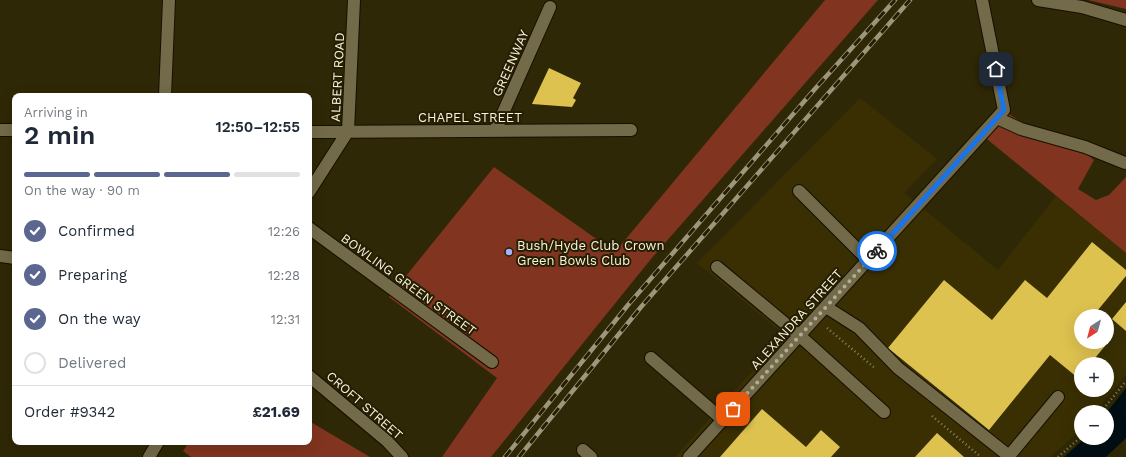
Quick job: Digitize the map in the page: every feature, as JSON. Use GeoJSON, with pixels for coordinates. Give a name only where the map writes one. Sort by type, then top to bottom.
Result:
{"type":"FeatureCollection","features":[{"type":"Feature","properties":{"kind":"street"},"geometry":{"type":"LineString","coordinates":[[165,93],[169,0]]}},
{"type":"Feature","properties":{"kind":"street","name":"ALBERT ROAD"},"geometry":{"type":"LineString","coordinates":[[312,187],[348,131],[354,0]]}},
{"type":"Feature","properties":{"kind":"street"},"geometry":{"type":"LineString","coordinates":[[982,0],[1001,114],[1022,129],[1085,147],[1125,163]]}},
{"type":"Feature","properties":{"kind":"street"},"geometry":{"type":"LineString","coordinates":[[1038,0],[1082,7],[1126,20]]}},
{"type":"Feature","properties":{"kind":"street","name":"GREENWAY"},"geometry":{"type":"LineString","coordinates":[[494,131],[550,7]]}},
{"type":"Feature","properties":{"kind":"street","name":"ALEXANDRA STREET"},"geometry":{"type":"LineString","coordinates":[[689,457],[1001,114]]}},
{"type":"Feature","properties":{"kind":"street"},"geometry":{"type":"LineString","coordinates":[[0,130],[12,130]]}},
{"type":"Feature","properties":{"kind":"street","name":"CHAPEL STREET"},"geometry":{"type":"LineString","coordinates":[[312,132],[631,130]]}},
{"type":"Feature","properties":{"kind":"street"},"geometry":{"type":"LineString","coordinates":[[799,191],[868,260]]}},
{"type":"Feature","properties":{"kind":"street","name":"BOWLING GREEN STREET"},"geometry":{"type":"LineString","coordinates":[[312,230],[492,362]]}},
{"type":"Feature","properties":{"kind":"street"},"geometry":{"type":"LineString","coordinates":[[0,256],[12,258]]}},
{"type":"Feature","properties":{"kind":"street"},"geometry":{"type":"LineString","coordinates":[[717,268],[800,336],[884,412]]}},
{"type":"Feature","properties":{"kind":"street"},"geometry":{"type":"LineString","coordinates":[[826,307],[859,328],[898,368],[1009,456],[1058,397]]}},
{"type":"Feature","properties":{"kind":"street"},"geometry":{"type":"LineString","coordinates":[[651,358],[723,420]]}},
{"type":"Feature","properties":{"kind":"street","name":"CROFT STREET"},"geometry":{"type":"LineString","coordinates":[[312,378],[387,441],[402,457]]}},
{"type":"Feature","properties":{"kind":"street"},"geometry":{"type":"LineString","coordinates":[[149,457],[156,445]]}},
{"type":"Feature","properties":{"kind":"path"},"geometry":{"type":"LineString","coordinates":[[1107,405],[1126,381]]}},
{"type":"Feature","properties":{"kind":"path"},"geometry":{"type":"LineString","coordinates":[[1058,457],[1074,442]]}},
{"type":"Feature","properties":{"kind":"shaded area"},"geometry":{"type":"Polygon","coordinates":[[[825,0],[878,0],[651,259],[491,457],[442,457],[497,378],[389,297],[494,167],[615,252],[825,0]]]}},
{"type":"Feature","properties":{"kind":"shaded area"},"geometry":{"type":"Polygon","coordinates":[[[1088,0],[1126,0],[1126,9],[1088,0]]]}},
{"type":"Feature","properties":{"kind":"shaded area"},"geometry":{"type":"Polygon","coordinates":[[[860,98],[937,159],[904,193],[998,270],[1056,196],[1126,253],[1126,375],[1114,389],[1114,357],[1074,357],[1074,397],[1108,397],[1101,405],[1074,405],[1074,436],[1050,457],[675,457],[785,335],[697,263],[860,98]]]}},
{"type":"Feature","properties":{"kind":"shaded area"},"geometry":{"type":"Polygon","coordinates":[[[1004,110],[1026,124],[1074,146],[1094,160],[1078,189],[1096,200],[1109,195],[1126,177],[1126,253],[982,135],[1004,110]]]}},
{"type":"Feature","properties":{"kind":"shaded area"},"geometry":{"type":"Polygon","coordinates":[[[1126,388],[1126,438],[1106,457],[1064,457],[1077,445],[1114,445],[1114,405],[1113,405],[1126,388]]]}},
{"type":"Feature","properties":{"kind":"shaded area"},"geometry":{"type":"Polygon","coordinates":[[[312,423],[370,457],[191,457],[183,451],[187,445],[312,445],[312,423]]]}},
{"type":"Feature","properties":{"kind":"building"},"geometry":{"type":"Polygon","coordinates":[[[549,68],[581,83],[573,98],[576,100],[572,107],[532,104],[549,68]]]}},
{"type":"Feature","properties":{"kind":"building"},"geometry":{"type":"Polygon","coordinates":[[[1092,242],[1126,270],[1126,276],[1099,309],[1074,309],[1074,349],[1102,349],[1096,357],[1074,357],[1074,375],[1050,355],[989,430],[888,348],[944,280],[992,320],[1025,280],[1047,298],[1092,242]]]}},
{"type":"Feature","properties":{"kind":"building"},"geometry":{"type":"Polygon","coordinates":[[[1126,302],[1126,331],[1114,321],[1114,317],[1126,302]]]}},
{"type":"Feature","properties":{"kind":"building"},"geometry":{"type":"Polygon","coordinates":[[[762,409],[806,447],[821,430],[840,447],[831,457],[720,457],[762,409]]]}},
{"type":"Feature","properties":{"kind":"building"},"geometry":{"type":"Polygon","coordinates":[[[937,433],[964,457],[915,457],[937,433]]]}},
{"type":"Feature","properties":{"kind":"railway"},"geometry":{"type":"LineString","coordinates":[[505,457],[628,305],[814,90],[895,0]]}},
{"type":"Feature","properties":{"kind":"railway"},"geometry":{"type":"LineString","coordinates":[[519,457],[641,307],[910,0]]}},
{"type":"Feature","properties":{"kind":"way so far"},"geometry":{"type":"LineString","coordinates":[[733,409],[877,251]]}},
{"type":"Feature","properties":{"kind":"place","name":"Bush/Hyde Club Crown Green Bowls Club"},"geometry":{"type":"Point","coordinates":[509,252]}},
{"type":"Feature","properties":{"kind":"route"},"geometry":{"type":"LineString","coordinates":[[877,251],[1004,110],[996,69]]}}]}
